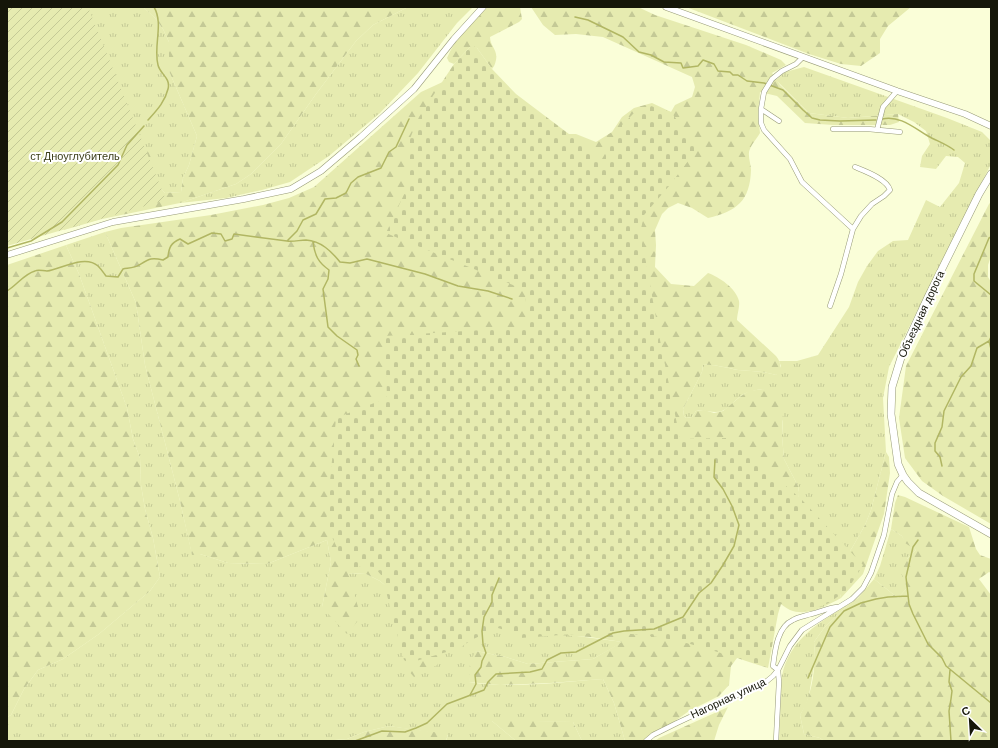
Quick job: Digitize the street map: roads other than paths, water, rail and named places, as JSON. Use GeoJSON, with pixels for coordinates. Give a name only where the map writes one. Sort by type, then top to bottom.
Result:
{"type":"FeatureCollection","features":[{"type":"Feature","properties":{"kind":"main road","name":"Объездная дорога"},"geometry":{"type":"LineString","coordinates":[[991,174],[979,194],[914,326],[895,374],[892,387],[891,414],[898,464],[908,482],[919,492],[991,534]]}},
{"type":"Feature","properties":{"kind":"street"},"geometry":{"type":"LineString","coordinates":[[7,255],[113,222],[291,190],[321,171],[414,89],[454,39],[483,7]]}},
{"type":"Feature","properties":{"kind":"street"},"geometry":{"type":"LineString","coordinates":[[666,7],[897,91],[965,114],[991,126]]}},
{"type":"Feature","properties":{"kind":"street"},"geometry":{"type":"LineString","coordinates":[[803,57],[796,64],[772,78],[764,92],[761,109],[761,123],[764,130],[790,158],[802,182],[853,229]]}},
{"type":"Feature","properties":{"kind":"street"},"geometry":{"type":"LineString","coordinates":[[877,130],[878,121],[883,108],[887,101],[897,91]]}},
{"type":"Feature","properties":{"kind":"street"},"geometry":{"type":"LineString","coordinates":[[761,109],[779,121]]}},
{"type":"Feature","properties":{"kind":"street"},"geometry":{"type":"LineString","coordinates":[[833,129],[900,132]]}},
{"type":"Feature","properties":{"kind":"street"},"geometry":{"type":"LineString","coordinates":[[830,306],[841,274],[853,229],[861,216],[890,190],[889,186],[869,172],[855,167]]}},
{"type":"Feature","properties":{"kind":"street"},"geometry":{"type":"LineString","coordinates":[[776,741],[778,670],[790,646],[802,630],[852,599],[862,588],[871,573],[884,535],[892,494],[897,482],[903,475]]}},
{"type":"Feature","properties":{"kind":"street","name":"Нагорная улица"},"geometry":{"type":"LineString","coordinates":[[646,741],[653,735],[761,684],[773,676],[778,670],[773,666],[776,649],[784,627],[793,620],[826,608],[839,607]]}},
{"type":"Feature","properties":{"kind":"waterway"},"geometry":{"type":"LineString","coordinates":[[148,120],[157,110],[167,94],[169,85],[158,65],[158,21],[154,7]]}},
{"type":"Feature","properties":{"kind":"waterway"},"geometry":{"type":"LineString","coordinates":[[575,17],[588,20],[623,37],[639,52],[651,55],[664,62],[681,63],[683,68],[698,66],[703,60],[714,64],[718,71],[730,72],[733,75],[738,75],[747,81],[764,83],[783,90],[812,118],[840,121],[876,120]]}},
{"type":"Feature","properties":{"kind":"waterway"},"geometry":{"type":"LineString","coordinates":[[882,119],[889,118],[901,121],[954,150]]}},
{"type":"Feature","properties":{"kind":"waterway"},"geometry":{"type":"LineString","coordinates":[[287,241],[297,231],[303,220],[316,214],[325,199],[336,198],[346,193],[351,183],[358,177],[381,168],[389,152],[396,147],[409,119]]}},
{"type":"Feature","properties":{"kind":"waterway"},"geometry":{"type":"LineString","coordinates":[[7,248],[31,241],[62,222],[118,165],[127,145],[144,126]]}},
{"type":"Feature","properties":{"kind":"waterway"},"geometry":{"type":"LineString","coordinates":[[7,291],[31,272],[38,270],[53,270],[73,263],[87,261],[98,266],[106,276],[118,277],[123,269],[136,267],[150,259],[163,260],[168,257],[171,246],[174,242],[180,239],[188,244],[212,233],[221,234],[225,241],[232,239],[234,234],[289,241],[306,240],[316,242],[325,247],[340,262],[350,263],[367,259],[425,274],[458,286],[488,291],[512,299]]}},
{"type":"Feature","properties":{"kind":"waterway"},"geometry":{"type":"LineString","coordinates":[[991,237],[989,238],[974,274],[974,281],[991,295]]}},
{"type":"Feature","properties":{"kind":"waterway"},"geometry":{"type":"LineString","coordinates":[[313,242],[318,258],[329,270],[328,279],[323,289],[328,327],[337,336],[357,350],[358,355],[356,359],[359,366]]}},
{"type":"Feature","properties":{"kind":"waterway"},"geometry":{"type":"LineString","coordinates":[[942,466],[940,457],[935,451],[935,443],[942,427],[944,411],[961,377],[971,366],[977,348],[989,341],[991,337]]}},
{"type":"Feature","properties":{"kind":"waterway"},"geometry":{"type":"LineString","coordinates":[[989,341],[991,349]]}},
{"type":"Feature","properties":{"kind":"waterway"},"geometry":{"type":"LineString","coordinates":[[355,741],[382,731],[405,732],[427,723],[447,704],[484,690],[488,682],[496,674],[530,672],[542,669],[547,660],[561,653],[576,652],[613,633],[654,629],[683,617],[699,593],[711,583],[723,565],[734,546],[739,525],[732,506],[723,489],[714,477],[715,460]]}},
{"type":"Feature","properties":{"kind":"waterway"},"geometry":{"type":"LineString","coordinates":[[918,540],[913,547],[906,577],[909,604],[913,614],[928,644],[942,658],[946,666],[991,703]]}},
{"type":"Feature","properties":{"kind":"waterway"},"geometry":{"type":"LineString","coordinates":[[470,695],[476,684],[475,675],[481,667],[486,653],[483,644],[482,631],[484,617],[492,602],[492,595],[499,578]]}},
{"type":"Feature","properties":{"kind":"waterway"},"geometry":{"type":"LineString","coordinates":[[808,678],[830,627],[844,611],[861,603],[876,599],[908,596]]}},
{"type":"Feature","properties":{"kind":"waterway"},"geometry":{"type":"LineString","coordinates":[[950,670],[949,682],[952,691],[949,711],[951,741]]}},
{"type":"Feature","properties":{"kind":"park label","name":"ст Дноуглубитель"},"geometry":{"type":"Point","coordinates":[75,156]}}]}
